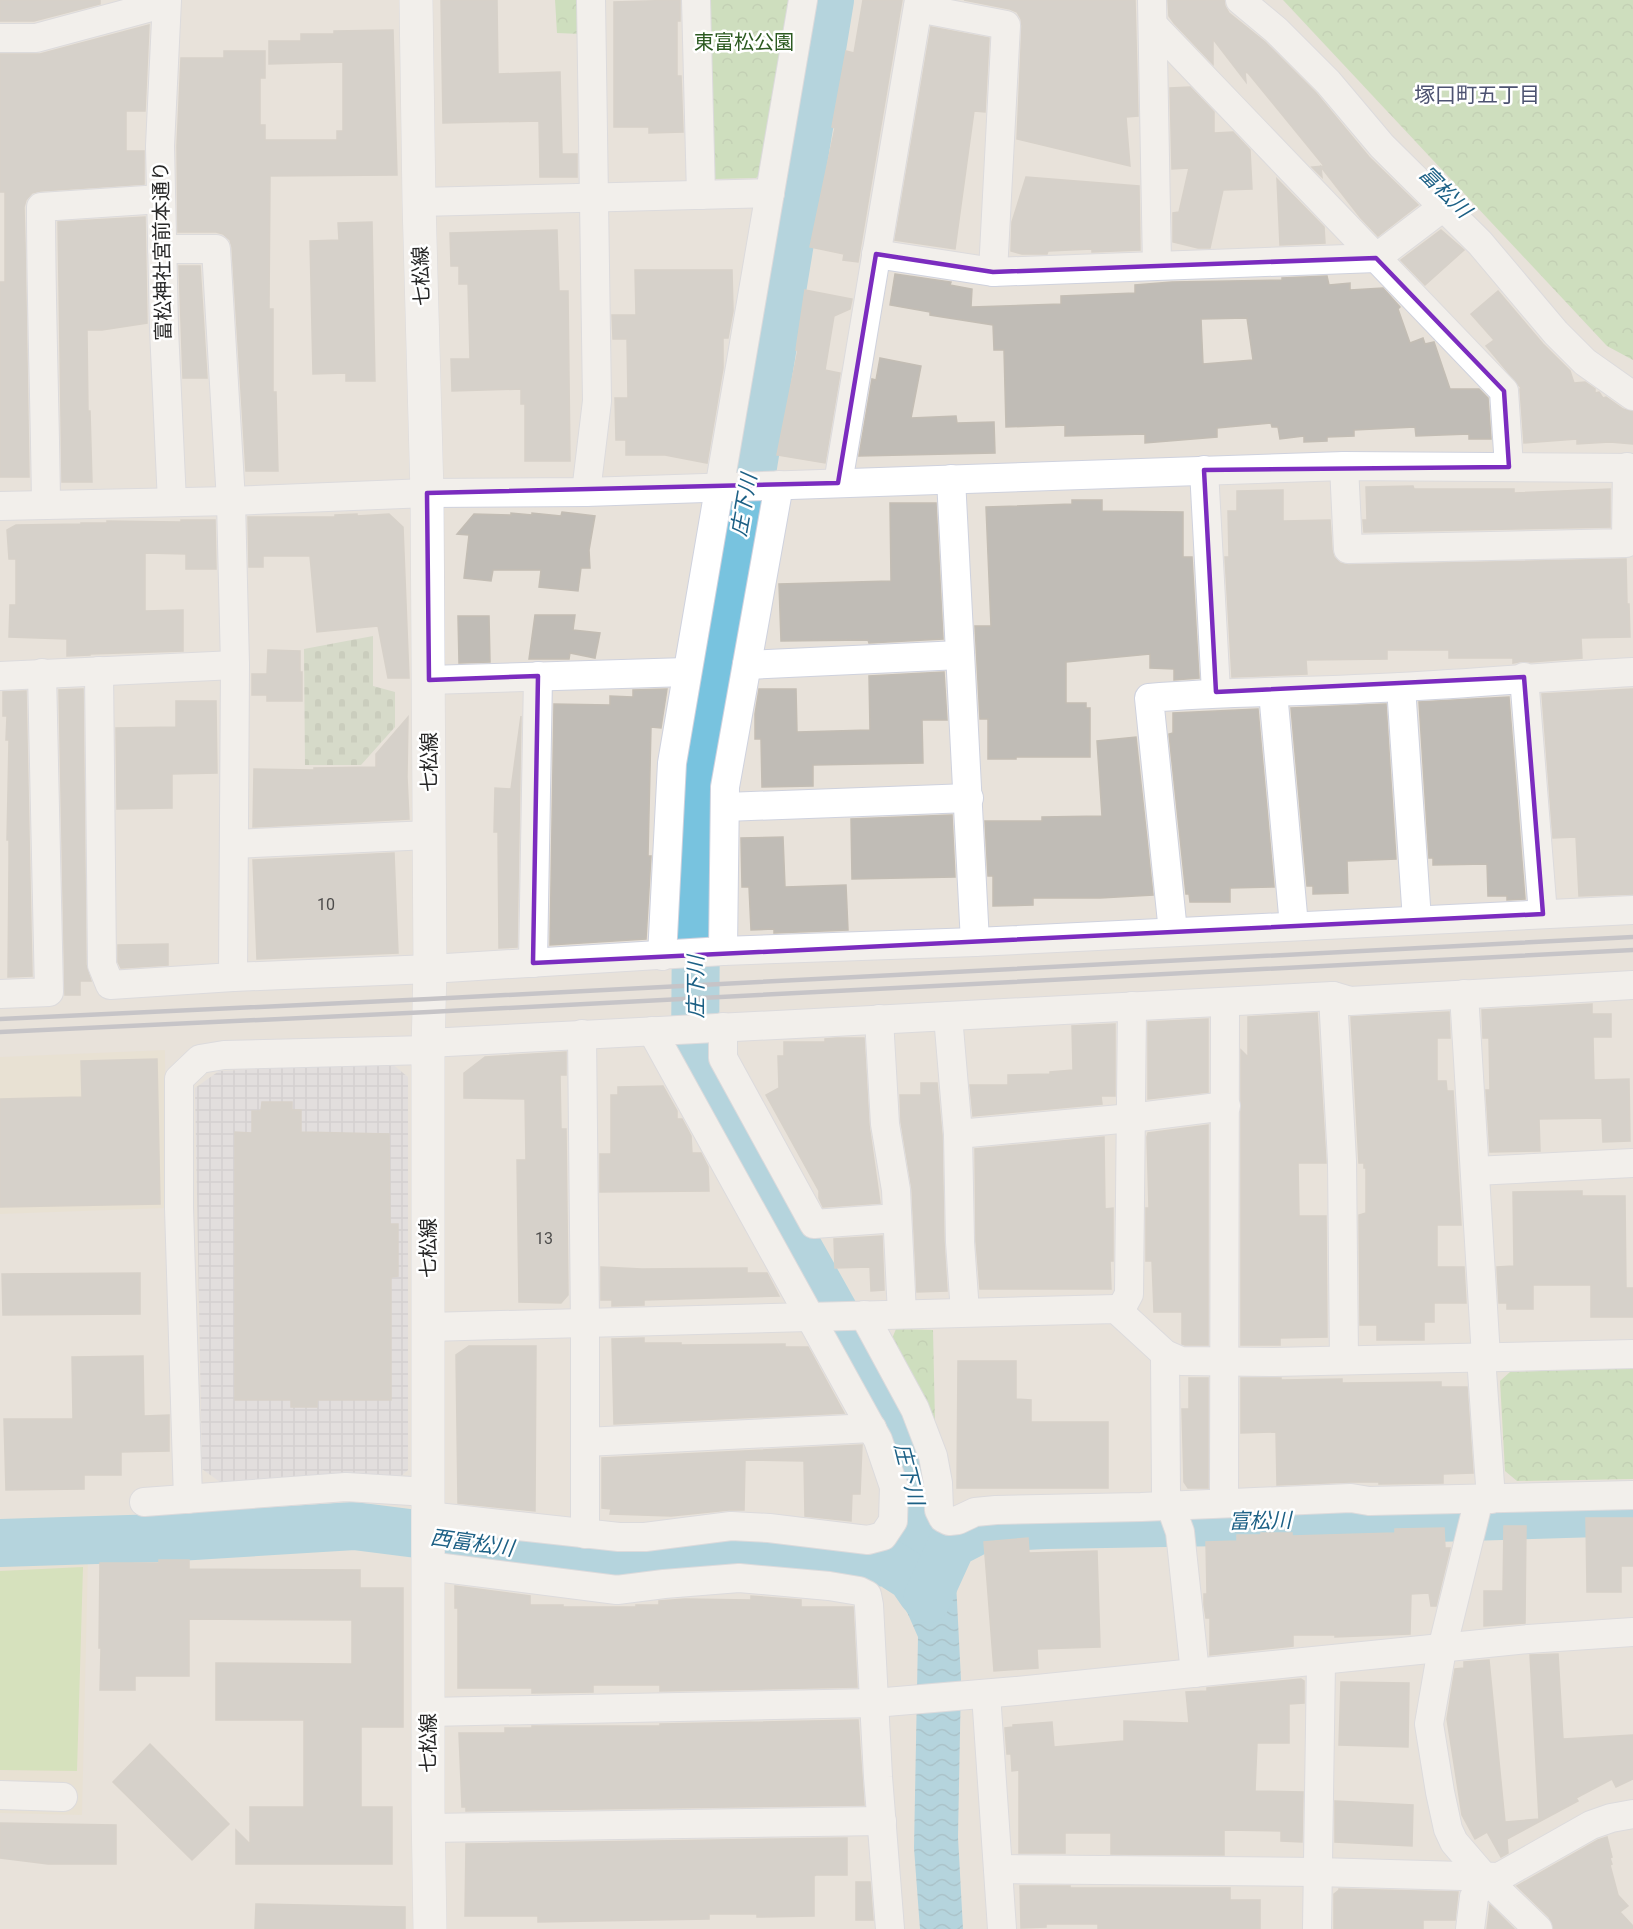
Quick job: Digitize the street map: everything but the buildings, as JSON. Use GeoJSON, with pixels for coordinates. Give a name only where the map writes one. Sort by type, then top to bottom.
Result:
{"type":"FeatureCollection","features":[{"type":"Feature","properties":{"kind":"street","name":"七松線"},"geometry":{"type":"LineString","coordinates":[[416,0],[419,202],[428,493],[430,969],[428,1046],[428,1828],[430,1929]]}},
{"type":"Feature","properties":{"kind":"street"},"geometry":{"type":"LineString","coordinates":[[586,492],[597,401],[591,0]]}},
{"type":"Feature","properties":{"kind":"street"},"geometry":{"type":"LineString","coordinates":[[696,0],[701,195]]}},
{"type":"Feature","properties":{"kind":"street"},"geometry":{"type":"LineString","coordinates":[[669,955],[672,763],[687,672],[726,487],[770,194],[803,0]]}},
{"type":"Feature","properties":{"kind":"street"},"geometry":{"type":"LineString","coordinates":[[1240,0],[1276,30],[1328,82],[1382,146],[1480,243],[1556,333],[1585,362],[1633,396]]}},
{"type":"Feature","properties":{"kind":"street"},"geometry":{"type":"LineString","coordinates":[[0,38],[36,38],[167,1]]}},
{"type":"Feature","properties":{"kind":"street","name":"富松神社宮前本通り"},"geometry":{"type":"LineString","coordinates":[[167,1],[160,146],[164,329],[172,502]]}},
{"type":"Feature","properties":{"kind":"street"},"geometry":{"type":"LineString","coordinates":[[838,483],[918,4],[1006,25],[993,272]]}},
{"type":"Feature","properties":{"kind":"street"},"geometry":{"type":"LineString","coordinates":[[1153,12],[1157,265]]}},
{"type":"Feature","properties":{"kind":"street"},"geometry":{"type":"LineString","coordinates":[[1153,12],[1376,258],[1504,391],[1509,467]]}},
{"type":"Feature","properties":{"kind":"street"},"geometry":{"type":"LineString","coordinates":[[419,202],[770,194]]}},
{"type":"Feature","properties":{"kind":"street"},"geometry":{"type":"LineString","coordinates":[[46,505],[45,390],[40,299],[41,207],[161,199]]}},
{"type":"Feature","properties":{"kind":"street"},"geometry":{"type":"LineString","coordinates":[[876,254],[993,272],[1376,258],[1443,207]]}},
{"type":"Feature","properties":{"kind":"street"},"geometry":{"type":"LineString","coordinates":[[162,249],[216,249],[231,501],[235,665],[233,977]]}},
{"type":"Feature","properties":{"kind":"street"},"geometry":{"type":"LineString","coordinates":[[0,506],[231,501],[428,493],[586,492],[1344,466],[1630,468],[1626,543],[1348,549],[1344,466]]}},
{"type":"Feature","properties":{"kind":"street"},"geometry":{"type":"LineString","coordinates":[[1204,470],[1216,693]]}},
{"type":"Feature","properties":{"kind":"street"},"geometry":{"type":"LineString","coordinates":[[951,478],[975,942]]}},
{"type":"Feature","properties":{"kind":"street"},"geometry":{"type":"LineString","coordinates":[[718,951],[725,787],[747,665],[774,485]]}},
{"type":"Feature","properties":{"kind":"street"},"geometry":{"type":"LineString","coordinates":[[747,665],[960,655]]}},
{"type":"Feature","properties":{"kind":"street"},"geometry":{"type":"LineString","coordinates":[[0,676],[235,665]]}},
{"type":"Feature","properties":{"kind":"street"},"geometry":{"type":"LineString","coordinates":[[99,671],[102,965],[110,985],[233,977],[430,969],[718,951],[975,942],[1633,910]]}},
{"type":"Feature","properties":{"kind":"street"},"geometry":{"type":"LineString","coordinates":[[429,680],[687,672]]}},
{"type":"Feature","properties":{"kind":"street"},"geometry":{"type":"LineString","coordinates":[[1173,932],[1149,698],[1216,693],[1273,693],[1401,687],[1524,677],[1633,672]]}},
{"type":"Feature","properties":{"kind":"street"},"geometry":{"type":"LineString","coordinates":[[0,994],[49,992],[42,673]]}},
{"type":"Feature","properties":{"kind":"street"},"geometry":{"type":"LineString","coordinates":[[533,963],[538,676]]}},
{"type":"Feature","properties":{"kind":"street"},"geometry":{"type":"LineString","coordinates":[[1524,677],[1543,914]]}},
{"type":"Feature","properties":{"kind":"street"},"geometry":{"type":"LineString","coordinates":[[1401,687],[1417,920]]}},
{"type":"Feature","properties":{"kind":"street"},"geometry":{"type":"LineString","coordinates":[[1273,693],[1294,926]]}},
{"type":"Feature","properties":{"kind":"street"},"geometry":{"type":"LineString","coordinates":[[725,807],[969,798]]}},
{"type":"Feature","properties":{"kind":"street"},"geometry":{"type":"LineString","coordinates":[[234,844],[429,835]]}},
{"type":"Feature","properties":{"kind":"street"},"geometry":{"type":"LineString","coordinates":[[188,1499],[179,1208],[179,1079],[200,1059],[224,1054],[428,1046],[662,1030],[1334,996],[1350,1001],[1633,985]]}},
{"type":"Feature","properties":{"kind":"street"},"geometry":{"type":"LineString","coordinates":[[1464,994],[1484,1357],[1480,1506],[1442,1649],[1428,1724],[1448,1829],[1454,1842],[1485,1878],[1538,1929]]}},
{"type":"Feature","properties":{"kind":"street"},"geometry":{"type":"LineString","coordinates":[[1334,996],[1342,1161],[1344,1360]]}},
{"type":"Feature","properties":{"kind":"street"},"geometry":{"type":"LineString","coordinates":[[1224,1503],[1225,1002]]}},
{"type":"Feature","properties":{"kind":"street"},"geometry":{"type":"LineString","coordinates":[[1120,1311],[1129,1294],[1132,1006]]}},
{"type":"Feature","properties":{"kind":"street"},"geometry":{"type":"LineString","coordinates":[[948,1016],[958,1134],[960,1242],[965,1312]]}},
{"type":"Feature","properties":{"kind":"street"},"geometry":{"type":"LineString","coordinates":[[879,1019],[885,1124],[896,1190],[902,1314]]}},
{"type":"Feature","properties":{"kind":"street"},"geometry":{"type":"LineString","coordinates":[[718,1028],[723,1058],[814,1224],[897,1218]]}},
{"type":"Feature","properties":{"kind":"street"},"geometry":{"type":"LineString","coordinates":[[144,1502],[346,1487],[428,1511],[585,1533],[645,1537],[731,1526],[769,1528],[868,1540],[883,1536],[893,1521],[894,1487],[887,1463],[872,1428],[662,1030]]}},
{"type":"Feature","properties":{"kind":"street"},"geometry":{"type":"LineString","coordinates":[[582,1035],[585,1533]]}},
{"type":"Feature","properties":{"kind":"street"},"geometry":{"type":"LineString","coordinates":[[958,1134],[1131,1118],[1226,1106]]}},
{"type":"Feature","properties":{"kind":"street"},"geometry":{"type":"LineString","coordinates":[[1475,1172],[1633,1163]]}},
{"type":"Feature","properties":{"kind":"street"},"geometry":{"type":"LineString","coordinates":[[428,1327],[1116,1309],[1165,1354],[1181,1361],[1633,1354]]}},
{"type":"Feature","properties":{"kind":"street"},"geometry":{"type":"LineString","coordinates":[[860,1315],[915,1409],[937,1471],[939,1510],[943,1518],[949,1521],[958,1520],[975,1512],[996,1509],[1174,1516],[1224,1503],[1352,1498],[1369,1502],[1480,1506],[1633,1495]]}},
{"type":"Feature","properties":{"kind":"street"},"geometry":{"type":"LineString","coordinates":[[1165,1354],[1166,1494],[1174,1516],[1195,1673]]}},
{"type":"Feature","properties":{"kind":"street"},"geometry":{"type":"LineString","coordinates":[[585,1442],[872,1428]]}},
{"type":"Feature","properties":{"kind":"street"},"geometry":{"type":"LineString","coordinates":[[428,1561],[617,1590],[739,1578],[829,1586],[859,1591],[867,1595],[882,1703],[882,1821],[890,1929]]}},
{"type":"Feature","properties":{"kind":"street"},"geometry":{"type":"LineString","coordinates":[[428,1712],[882,1703],[1528,1639],[1633,1632]]}},
{"type":"Feature","properties":{"kind":"street"},"geometry":{"type":"LineString","coordinates":[[1317,1929],[1321,1661]]}},
{"type":"Feature","properties":{"kind":"street"},"geometry":{"type":"LineString","coordinates":[[980,1695],[1002,1929]]}},
{"type":"Feature","properties":{"kind":"street"},"geometry":{"type":"LineString","coordinates":[[0,1795],[63,1797]]}},
{"type":"Feature","properties":{"kind":"street"},"geometry":{"type":"LineString","coordinates":[[998,1869],[1317,1872],[1499,1877],[1591,1825],[1633,1814]]}},
{"type":"Feature","properties":{"kind":"street"},"geometry":{"type":"LineString","coordinates":[[428,1828],[882,1821]]}},
{"type":"Feature","properties":{"kind":"street"},"geometry":{"type":"LineString","coordinates":[[1470,1929],[1474,1897],[1485,1878]]}},
{"type":"Feature","properties":{"kind":"highlighted area"},"geometry":{"type":"Polygon","coordinates":[[[876,254],[993,272],[1376,258],[1504,391],[1509,467],[1204,470],[1216,692],[1524,677],[1543,914],[533,963],[538,676],[429,680],[427,493],[838,483],[876,254]]]}},
{"type":"Feature","properties":{"kind":"shaded area"},"geometry":{"type":"Polygon","coordinates":[[[165,1050],[166,1208],[0,1214],[0,1057],[165,1050]]]}},
{"type":"Feature","properties":{"kind":"shaded area"},"geometry":{"type":"Polygon","coordinates":[[[391,1063],[408,1077],[408,1470],[400,1477],[220,1482],[202,1469],[195,1088],[219,1071],[391,1063]]]}},
{"type":"Feature","properties":{"kind":"shaded area"},"geometry":{"type":"Polygon","coordinates":[[[88,1557],[82,1815],[0,1813],[0,1562],[88,1557]]]}},
{"type":"Feature","properties":{"kind":"green space"},"geometry":{"type":"Polygon","coordinates":[[[555,0],[579,0],[581,34],[557,33],[555,0]]]}},
{"type":"Feature","properties":{"kind":"green space","name":"東富松公園"},"geometry":{"type":"Polygon","coordinates":[[[703,0],[791,0],[764,172],[756,178],[715,179],[709,173],[703,0]]]}},
{"type":"Feature","properties":{"kind":"green space"},"geometry":{"type":"Polygon","coordinates":[[[1283,0],[1633,0],[1633,360],[1607,346],[1283,0]]]}},
{"type":"Feature","properties":{"kind":"green space"},"geometry":{"type":"Polygon","coordinates":[[[373,636],[373,686],[395,692],[395,727],[361,765],[305,765],[304,649],[373,636]]]}},
{"type":"Feature","properties":{"kind":"green space"},"geometry":{"type":"Polygon","coordinates":[[[896,1329],[933,1330],[935,1422],[891,1341],[896,1329]]]}},
{"type":"Feature","properties":{"kind":"green space"},"geometry":{"type":"Polygon","coordinates":[[[1633,1368],[1633,1479],[1517,1481],[1505,1471],[1500,1381],[1510,1372],[1633,1368]]]}},
{"type":"Feature","properties":{"kind":"green space"},"geometry":{"type":"Polygon","coordinates":[[[83,1567],[77,1771],[0,1770],[0,1571],[83,1567]]]}},
{"type":"Feature","properties":{"kind":"water"},"geometry":{"type":"Polygon","coordinates":[[[933,1529],[965,1550],[960,1559],[956,1582],[961,1680],[958,1837],[963,1929],[920,1929],[914,1848],[918,1637],[900,1596],[869,1578],[869,1551],[895,1553],[908,1531],[933,1529]]]}},
{"type":"Feature","properties":{"kind":"waterway","name":"庄下川"},"geometry":{"type":"LineString","coordinates":[[830,0],[745,515],[697,781],[695,1056],[744,1151],[908,1449],[919,1497],[920,1551],[926,1595]]}},
{"type":"Feature","properties":{"kind":"waterway","name":"富松川"},"geometry":{"type":"LineString","coordinates":[[927,1599],[952,1544],[983,1528],[1633,1512]]}},
{"type":"Feature","properties":{"kind":"waterway","name":"西富松川"},"geometry":{"type":"LineString","coordinates":[[0,1543],[161,1538],[354,1526],[618,1563],[716,1550],[889,1563],[911,1577],[922,1593]]}},
{"type":"Feature","properties":{"kind":"railway"},"geometry":{"type":"LineString","coordinates":[[0,1019],[1633,937]]}},
{"type":"Feature","properties":{"kind":"railway"},"geometry":{"type":"LineString","coordinates":[[0,1032],[1633,950]]}},
{"type":"Feature","properties":{"kind":"district","name":"塚口町五丁目"},"geometry":{"type":"Point","coordinates":[1477,95]}}]}
